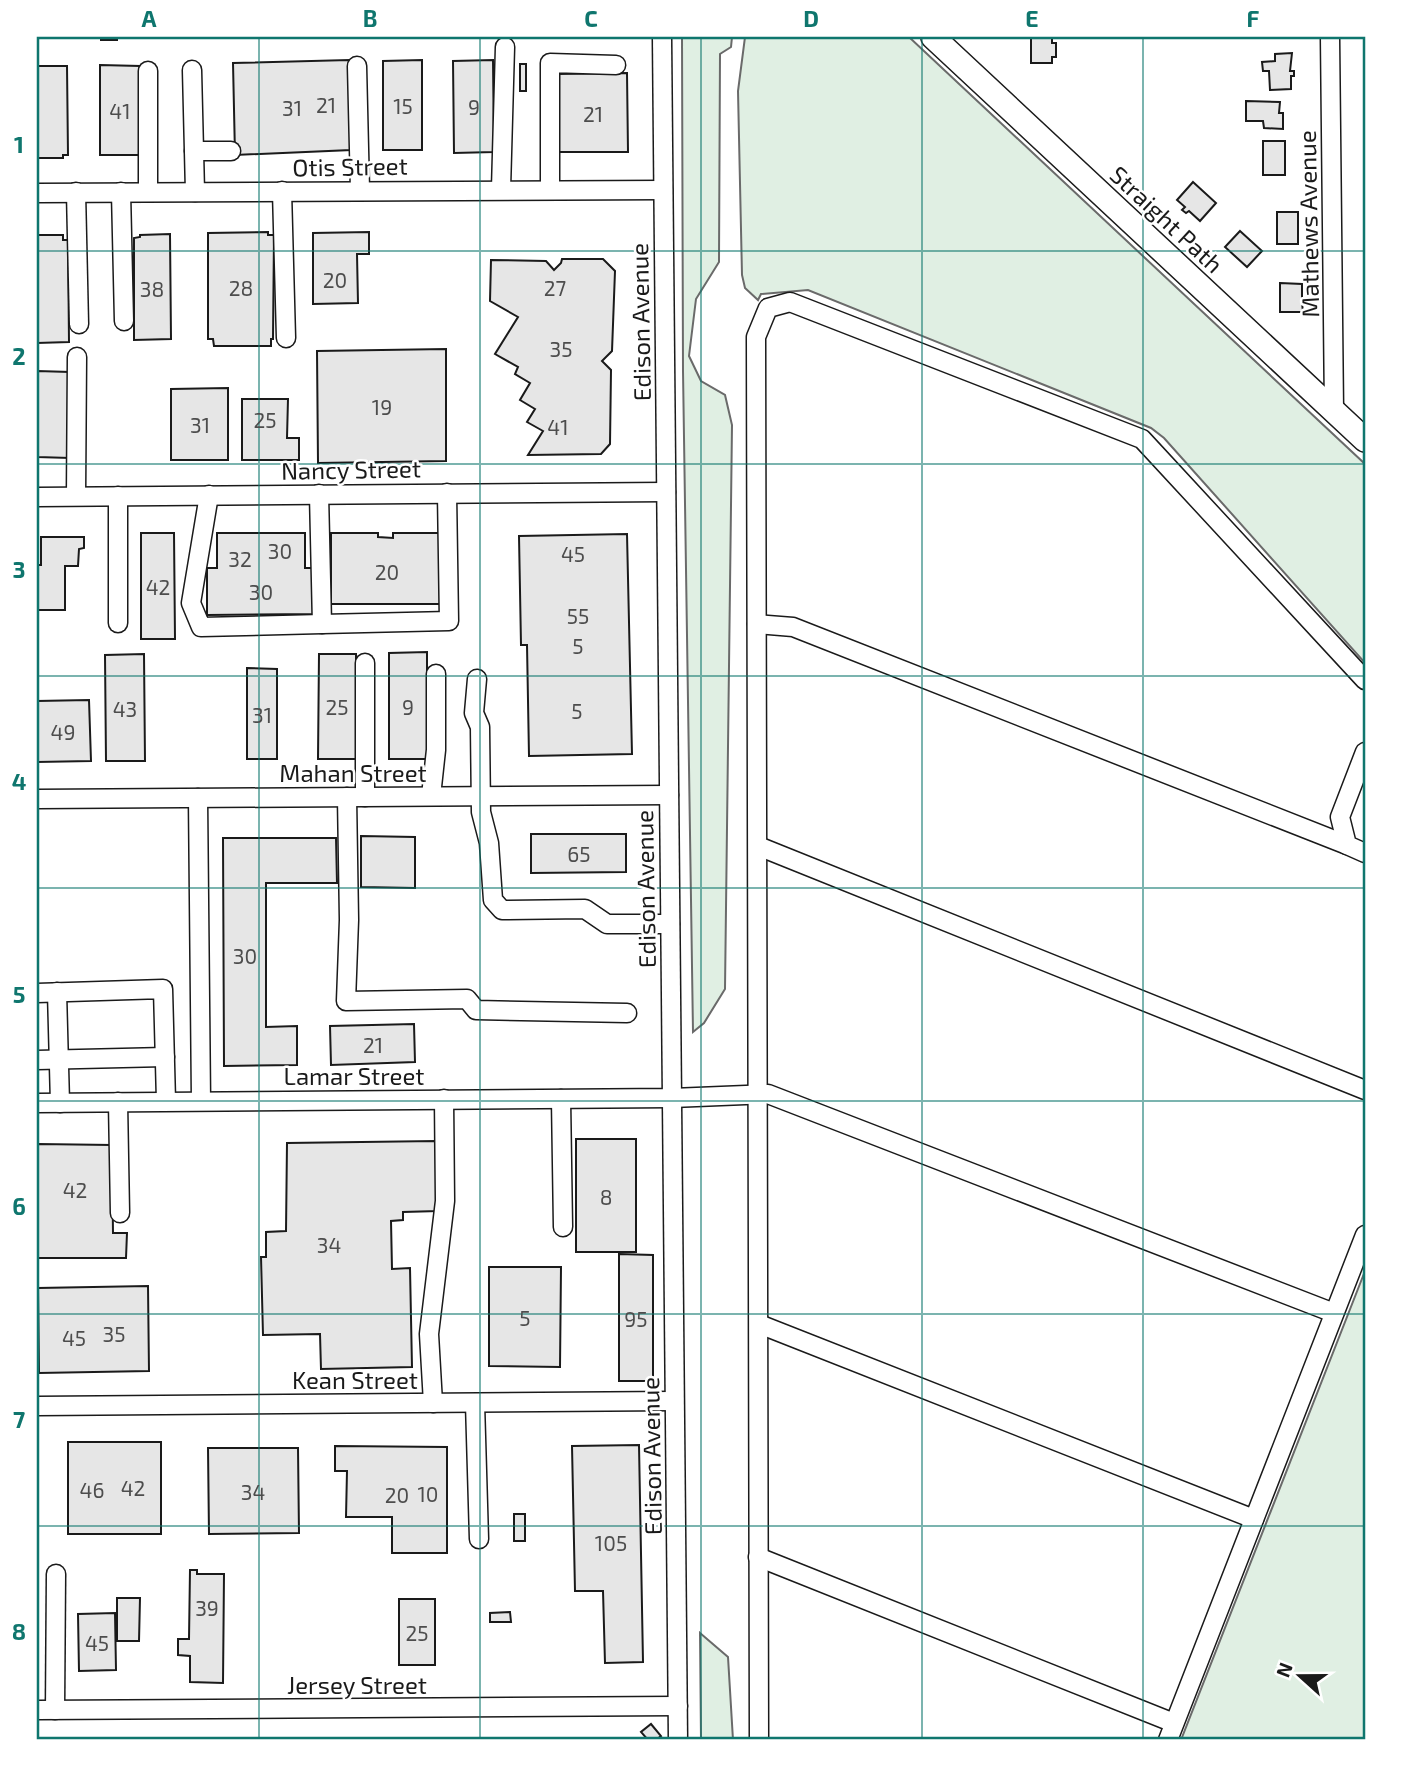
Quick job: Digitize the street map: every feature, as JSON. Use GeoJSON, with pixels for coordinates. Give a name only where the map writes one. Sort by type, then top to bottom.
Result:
{"type":"FeatureCollection","features":[{"type":"Feature","properties":{"kind":"main road","name":"Straight Path"},"geometry":{"type":"LineString","coordinates":[[937,39],[1365,440]]}},
{"type":"Feature","properties":{"kind":"street","name":"Edison Avenue"},"geometry":{"type":"LineString","coordinates":[[662,37],[678,1740]]}},
{"type":"Feature","properties":{"kind":"street","name":"Mathews Avenue"},"geometry":{"type":"LineString","coordinates":[[1331,37],[1334,411]]}},
{"type":"Feature","properties":{"kind":"street"},"geometry":{"type":"LineString","coordinates":[[500,189],[505,47]]}},
{"type":"Feature","properties":{"kind":"street"},"geometry":{"type":"LineString","coordinates":[[550,189],[550,63],[616,65]]}},
{"type":"Feature","properties":{"kind":"street"},"geometry":{"type":"LineString","coordinates":[[357,66],[360,190]]}},
{"type":"Feature","properties":{"kind":"street"},"geometry":{"type":"LineString","coordinates":[[192,70],[194,192]]}},
{"type":"Feature","properties":{"kind":"street"},"geometry":{"type":"LineString","coordinates":[[148,71],[148,192]]}},
{"type":"Feature","properties":{"kind":"street"},"geometry":{"type":"LineString","coordinates":[[194,151],[231,151]]}},
{"type":"Feature","properties":{"kind":"street","name":"Otis Street"},"geometry":{"type":"LineString","coordinates":[[37,193],[663,190]]}},
{"type":"Feature","properties":{"kind":"street"},"geometry":{"type":"LineString","coordinates":[[282,191],[286,338]]}},
{"type":"Feature","properties":{"kind":"street"},"geometry":{"type":"LineString","coordinates":[[76,192],[79,324]]}},
{"type":"Feature","properties":{"kind":"street"},"geometry":{"type":"LineString","coordinates":[[121,192],[124,321]]}},
{"type":"Feature","properties":{"kind":"street"},"geometry":{"type":"LineString","coordinates":[[758,1740],[756,337],[768,309],[790,302],[1142,439],[1365,680]]}},
{"type":"Feature","properties":{"kind":"street"},"geometry":{"type":"LineString","coordinates":[[76,496],[77,356]]}},
{"type":"Feature","properties":{"kind":"street","name":"Nancy Street"},"geometry":{"type":"LineString","coordinates":[[37,497],[666,492]]}},
{"type":"Feature","properties":{"kind":"street"},"geometry":{"type":"LineString","coordinates":[[209,495],[191,603],[201,626],[449,621],[447,493]]}},
{"type":"Feature","properties":{"kind":"street"},"geometry":{"type":"LineString","coordinates":[[319,494],[322,624]]}},
{"type":"Feature","properties":{"kind":"street"},"geometry":{"type":"LineString","coordinates":[[118,496],[118,624]]}},
{"type":"Feature","properties":{"kind":"street"},"geometry":{"type":"LineString","coordinates":[[757,624],[793,627],[1365,853]]}},
{"type":"Feature","properties":{"kind":"street"},"geometry":{"type":"LineString","coordinates":[[365,663],[346,1001],[467,999],[476,1010],[627,1013]]}},
{"type":"Feature","properties":{"kind":"street"},"geometry":{"type":"LineString","coordinates":[[431,796],[436,750],[436,674]]}},
{"type":"Feature","properties":{"kind":"street"},"geometry":{"type":"LineString","coordinates":[[477,679],[474,713],[480,727],[481,812],[489,843],[493,900],[502,910],[585,909],[607,924],[670,924]]}},
{"type":"Feature","properties":{"kind":"street"},"geometry":{"type":"LineString","coordinates":[[1347,845],[1340,817],[1365,752]]}},
{"type":"Feature","properties":{"kind":"street","name":"Mahan Street"},"geometry":{"type":"LineString","coordinates":[[37,799],[669,795]]}},
{"type":"Feature","properties":{"kind":"street"},"geometry":{"type":"LineString","coordinates":[[198,798],[201,1101]]}},
{"type":"Feature","properties":{"kind":"street"},"geometry":{"type":"LineString","coordinates":[[758,846],[1365,1090]]}},
{"type":"Feature","properties":{"kind":"street"},"geometry":{"type":"LineString","coordinates":[[37,993],[163,989],[166,1101]]}},
{"type":"Feature","properties":{"kind":"street"},"geometry":{"type":"LineString","coordinates":[[57,992],[60,1102]]}},
{"type":"Feature","properties":{"kind":"street"},"geometry":{"type":"LineString","coordinates":[[37,1060],[165,1057]]}},
{"type":"Feature","properties":{"kind":"street","name":"Lamar Street"},"geometry":{"type":"LineString","coordinates":[[37,1103],[672,1098],[768,1094],[1334,1313]]}},
{"type":"Feature","properties":{"kind":"street"},"geometry":{"type":"LineString","coordinates":[[433,1403],[429,1334],[445,1200],[444,1099]]}},
{"type":"Feature","properties":{"kind":"street"},"geometry":{"type":"LineString","coordinates":[[561,1099],[563,1227]]}},
{"type":"Feature","properties":{"kind":"street"},"geometry":{"type":"LineString","coordinates":[[118,1102],[120,1213]]}},
{"type":"Feature","properties":{"kind":"street"},"geometry":{"type":"LineString","coordinates":[[758,1557],[1171,1732],[1365,1235]]}},
{"type":"Feature","properties":{"kind":"street"},"geometry":{"type":"LineString","coordinates":[[759,1324],[1254,1519]]}},
{"type":"Feature","properties":{"kind":"street","name":"Kean Street"},"geometry":{"type":"LineString","coordinates":[[37,1406],[674,1401]]}},
{"type":"Feature","properties":{"kind":"street"},"geometry":{"type":"LineString","coordinates":[[475,1403],[479,1539]]}},
{"type":"Feature","properties":{"kind":"street"},"geometry":{"type":"LineString","coordinates":[[46,1710],[55,1574]]}},
{"type":"Feature","properties":{"kind":"street","name":"Jersey Street"},"geometry":{"type":"LineString","coordinates":[[46,1710],[678,1706]]}},
{"type":"Feature","properties":{"kind":"green space"},"geometry":{"type":"Polygon","coordinates":[[[682,37],[732,37],[731,47],[720,54],[719,262],[696,299],[689,356],[701,381],[725,395],[732,425],[725,989],[704,1023],[693,1032],[683,371],[682,37]]]}},
{"type":"Feature","properties":{"kind":"green space"},"geometry":{"type":"Polygon","coordinates":[[[745,37],[909,37],[1365,464],[1365,663],[1164,438],[1151,428],[808,290],[761,294],[758,300],[745,288],[742,275],[738,91],[745,37]]]}},
{"type":"Feature","properties":{"kind":"green space"},"geometry":{"type":"Polygon","coordinates":[[[1365,1271],[1365,1740],[1181,1740],[1365,1271]]]}},
{"type":"Feature","properties":{"kind":"green space"},"geometry":{"type":"Polygon","coordinates":[[[700,1633],[728,1657],[733,1740],[701,1740],[700,1633]]]}},
{"type":"Feature","properties":{"kind":"building"},"geometry":{"type":"Polygon","coordinates":[[[101,37],[117,37],[117,40],[101,40],[101,37]]]}},
{"type":"Feature","properties":{"kind":"building"},"geometry":{"type":"Polygon","coordinates":[[[1031,37],[1052,37],[1052,43],[1056,43],[1056,57],[1052,57],[1052,63],[1031,63],[1031,37]]]}},
{"type":"Feature","properties":{"kind":"building"},"geometry":{"type":"Polygon","coordinates":[[[1292,53],[1290,71],[1294,71],[1294,76],[1291,76],[1291,89],[1270,90],[1269,71],[1263,71],[1262,62],[1275,61],[1275,54],[1292,53]]]}},
{"type":"Feature","properties":{"kind":"building"},"geometry":{"type":"Polygon","coordinates":[[[349,60],[351,150],[235,155],[233,63],[349,60]]]}},
{"type":"Feature","properties":{"kind":"building"},"geometry":{"type":"Polygon","coordinates":[[[422,60],[422,150],[383,150],[383,61],[422,60]]]}},
{"type":"Feature","properties":{"kind":"building"},"geometry":{"type":"Polygon","coordinates":[[[493,60],[494,152],[454,153],[453,61],[493,60]]]}},
{"type":"Feature","properties":{"kind":"building"},"geometry":{"type":"Polygon","coordinates":[[[520,64],[526,64],[526,91],[520,91],[520,64]]]}},
{"type":"Feature","properties":{"kind":"building"},"geometry":{"type":"Polygon","coordinates":[[[100,65],[140,66],[140,155],[100,155],[100,65]]]}},
{"type":"Feature","properties":{"kind":"building"},"geometry":{"type":"Polygon","coordinates":[[[37,66],[67,66],[68,155],[63,155],[63,158],[37,158],[37,66]]]}},
{"type":"Feature","properties":{"kind":"building"},"geometry":{"type":"Polygon","coordinates":[[[627,73],[628,152],[559,152],[558,74],[627,73]]]}},
{"type":"Feature","properties":{"kind":"building"},"geometry":{"type":"Polygon","coordinates":[[[1246,101],[1280,102],[1279,113],[1283,113],[1283,129],[1264,128],[1263,121],[1246,121],[1246,101]]]}},
{"type":"Feature","properties":{"kind":"building"},"geometry":{"type":"Polygon","coordinates":[[[1263,141],[1285,141],[1285,175],[1263,175],[1263,141]]]}},
{"type":"Feature","properties":{"kind":"building"},"geometry":{"type":"Polygon","coordinates":[[[1193,182],[1216,203],[1200,221],[1189,211],[1186,213],[1182,210],[1185,207],[1177,200],[1193,182]]]}},
{"type":"Feature","properties":{"kind":"building"},"geometry":{"type":"Polygon","coordinates":[[[1277,212],[1298,212],[1298,244],[1277,244],[1277,212]]]}},
{"type":"Feature","properties":{"kind":"building"},"geometry":{"type":"Polygon","coordinates":[[[1240,231],[1262,251],[1247,267],[1225,247],[1240,231]]]}},
{"type":"Feature","properties":{"kind":"building"},"geometry":{"type":"Polygon","coordinates":[[[268,232],[268,235],[274,235],[271,346],[214,346],[213,339],[208,339],[208,233],[268,232]]]}},
{"type":"Feature","properties":{"kind":"building"},"geometry":{"type":"Polygon","coordinates":[[[369,232],[369,254],[357,254],[358,303],[313,304],[313,233],[369,232]]]}},
{"type":"Feature","properties":{"kind":"building"},"geometry":{"type":"Polygon","coordinates":[[[170,234],[171,339],[134,340],[134,238],[140,235],[170,234]]]}},
{"type":"Feature","properties":{"kind":"building"},"geometry":{"type":"Polygon","coordinates":[[[37,235],[63,235],[63,240],[68,240],[69,342],[37,343],[37,235]]]}},
{"type":"Feature","properties":{"kind":"building"},"geometry":{"type":"Polygon","coordinates":[[[562,259],[603,259],[615,271],[612,351],[602,361],[611,370],[610,444],[601,454],[528,455],[543,431],[527,422],[535,409],[520,400],[530,383],[515,374],[518,367],[495,354],[518,317],[490,301],[491,260],[546,261],[554,270],[562,259]]]}},
{"type":"Feature","properties":{"kind":"building"},"geometry":{"type":"Polygon","coordinates":[[[1280,283],[1302,284],[1302,298],[1307,298],[1307,303],[1302,303],[1303,312],[1280,312],[1280,283]]]}},
{"type":"Feature","properties":{"kind":"building"},"geometry":{"type":"Polygon","coordinates":[[[446,349],[446,461],[318,463],[317,351],[446,349]]]}},
{"type":"Feature","properties":{"kind":"building"},"geometry":{"type":"Polygon","coordinates":[[[37,371],[70,372],[70,458],[37,457],[37,371]]]}},
{"type":"Feature","properties":{"kind":"building"},"geometry":{"type":"Polygon","coordinates":[[[228,388],[228,460],[171,460],[171,389],[228,388]]]}},
{"type":"Feature","properties":{"kind":"building"},"geometry":{"type":"Polygon","coordinates":[[[242,399],[288,399],[287,438],[299,438],[299,460],[242,460],[242,399]]]}},
{"type":"Feature","properties":{"kind":"building"},"geometry":{"type":"Polygon","coordinates":[[[141,533],[174,533],[175,639],[141,639],[141,533]]]}},
{"type":"Feature","properties":{"kind":"building"},"geometry":{"type":"Polygon","coordinates":[[[217,533],[305,533],[305,568],[315,568],[316,614],[207,615],[207,568],[217,568],[217,533]]]}},
{"type":"Feature","properties":{"kind":"building"},"geometry":{"type":"Polygon","coordinates":[[[331,533],[378,533],[378,537],[393,538],[393,533],[444,533],[444,604],[331,604],[331,533]]]}},
{"type":"Feature","properties":{"kind":"building"},"geometry":{"type":"Polygon","coordinates":[[[627,534],[632,754],[529,756],[527,645],[521,645],[519,536],[627,534]]]}},
{"type":"Feature","properties":{"kind":"building"},"geometry":{"type":"Polygon","coordinates":[[[41,537],[84,537],[84,548],[79,549],[78,566],[65,566],[65,610],[37,610],[37,565],[41,565],[41,537]]]}},
{"type":"Feature","properties":{"kind":"building"},"geometry":{"type":"Polygon","coordinates":[[[427,652],[427,759],[389,759],[389,653],[427,652]]]}},
{"type":"Feature","properties":{"kind":"building"},"geometry":{"type":"Polygon","coordinates":[[[144,654],[145,761],[106,761],[105,655],[144,654]]]}},
{"type":"Feature","properties":{"kind":"building"},"geometry":{"type":"Polygon","coordinates":[[[319,654],[356,654],[356,759],[318,759],[319,654]]]}},
{"type":"Feature","properties":{"kind":"building"},"geometry":{"type":"Polygon","coordinates":[[[247,668],[277,669],[277,759],[247,759],[247,668]]]}},
{"type":"Feature","properties":{"kind":"building"},"geometry":{"type":"Polygon","coordinates":[[[89,700],[91,761],[37,762],[37,701],[89,700]]]}},
{"type":"Feature","properties":{"kind":"building"},"geometry":{"type":"Polygon","coordinates":[[[531,834],[626,834],[626,872],[531,873],[531,834]]]}},
{"type":"Feature","properties":{"kind":"building"},"geometry":{"type":"Polygon","coordinates":[[[361,836],[415,837],[415,888],[361,887],[361,836]]]}},
{"type":"Feature","properties":{"kind":"building"},"geometry":{"type":"Polygon","coordinates":[[[223,838],[336,838],[337,883],[266,883],[266,1027],[297,1026],[297,1065],[224,1066],[223,838]]]}},
{"type":"Feature","properties":{"kind":"building"},"geometry":{"type":"Polygon","coordinates":[[[414,1024],[415,1062],[331,1065],[330,1026],[414,1024]]]}},
{"type":"Feature","properties":{"kind":"building"},"geometry":{"type":"Polygon","coordinates":[[[576,1139],[636,1139],[636,1252],[576,1252],[576,1139]]]}},
{"type":"Feature","properties":{"kind":"building"},"geometry":{"type":"Polygon","coordinates":[[[436,1141],[438,1211],[403,1212],[403,1220],[391,1221],[392,1269],[410,1268],[412,1367],[321,1369],[320,1334],[263,1335],[261,1257],[266,1257],[266,1232],[286,1231],[287,1143],[436,1141]]]}},
{"type":"Feature","properties":{"kind":"building"},"geometry":{"type":"Polygon","coordinates":[[[38,1144],[112,1145],[113,1233],[127,1233],[126,1258],[38,1258],[38,1144]]]}},
{"type":"Feature","properties":{"kind":"building"},"geometry":{"type":"Polygon","coordinates":[[[619,1254],[653,1255],[653,1381],[619,1381],[619,1254]]]}},
{"type":"Feature","properties":{"kind":"building"},"geometry":{"type":"Polygon","coordinates":[[[489,1267],[561,1267],[560,1367],[489,1366],[489,1267]]]}},
{"type":"Feature","properties":{"kind":"building"},"geometry":{"type":"Polygon","coordinates":[[[148,1286],[149,1371],[39,1373],[38,1288],[148,1286]]]}},
{"type":"Feature","properties":{"kind":"building"},"geometry":{"type":"Polygon","coordinates":[[[68,1442],[161,1442],[161,1534],[68,1534],[68,1442]]]}},
{"type":"Feature","properties":{"kind":"building"},"geometry":{"type":"Polygon","coordinates":[[[639,1445],[643,1662],[605,1663],[603,1591],[575,1591],[572,1446],[639,1445]]]}},
{"type":"Feature","properties":{"kind":"building"},"geometry":{"type":"Polygon","coordinates":[[[335,1446],[447,1447],[447,1553],[392,1553],[392,1517],[346,1517],[347,1471],[335,1471],[335,1446]]]}},
{"type":"Feature","properties":{"kind":"building"},"geometry":{"type":"Polygon","coordinates":[[[208,1448],[298,1448],[299,1533],[209,1534],[208,1448]]]}},
{"type":"Feature","properties":{"kind":"building"},"geometry":{"type":"Polygon","coordinates":[[[514,1514],[525,1514],[525,1541],[514,1541],[514,1514]]]}},
{"type":"Feature","properties":{"kind":"building"},"geometry":{"type":"Polygon","coordinates":[[[190,1570],[197,1570],[197,1574],[224,1574],[223,1683],[190,1682],[190,1656],[178,1655],[178,1639],[189,1639],[190,1570]]]}},
{"type":"Feature","properties":{"kind":"building"},"geometry":{"type":"Polygon","coordinates":[[[117,1598],[140,1598],[139,1641],[117,1641],[117,1598]]]}},
{"type":"Feature","properties":{"kind":"building"},"geometry":{"type":"Polygon","coordinates":[[[399,1599],[435,1599],[435,1665],[399,1665],[399,1599]]]}},
{"type":"Feature","properties":{"kind":"building"},"geometry":{"type":"Polygon","coordinates":[[[510,1612],[511,1622],[490,1622],[490,1613],[510,1612]]]}},
{"type":"Feature","properties":{"kind":"building"},"geometry":{"type":"Polygon","coordinates":[[[115,1613],[116,1670],[79,1671],[78,1614],[115,1613]]]}},
{"type":"Feature","properties":{"kind":"building"},"geometry":{"type":"Polygon","coordinates":[[[651,1724],[661,1736],[656,1740],[648,1740],[641,1732],[651,1724]]]}}]}
